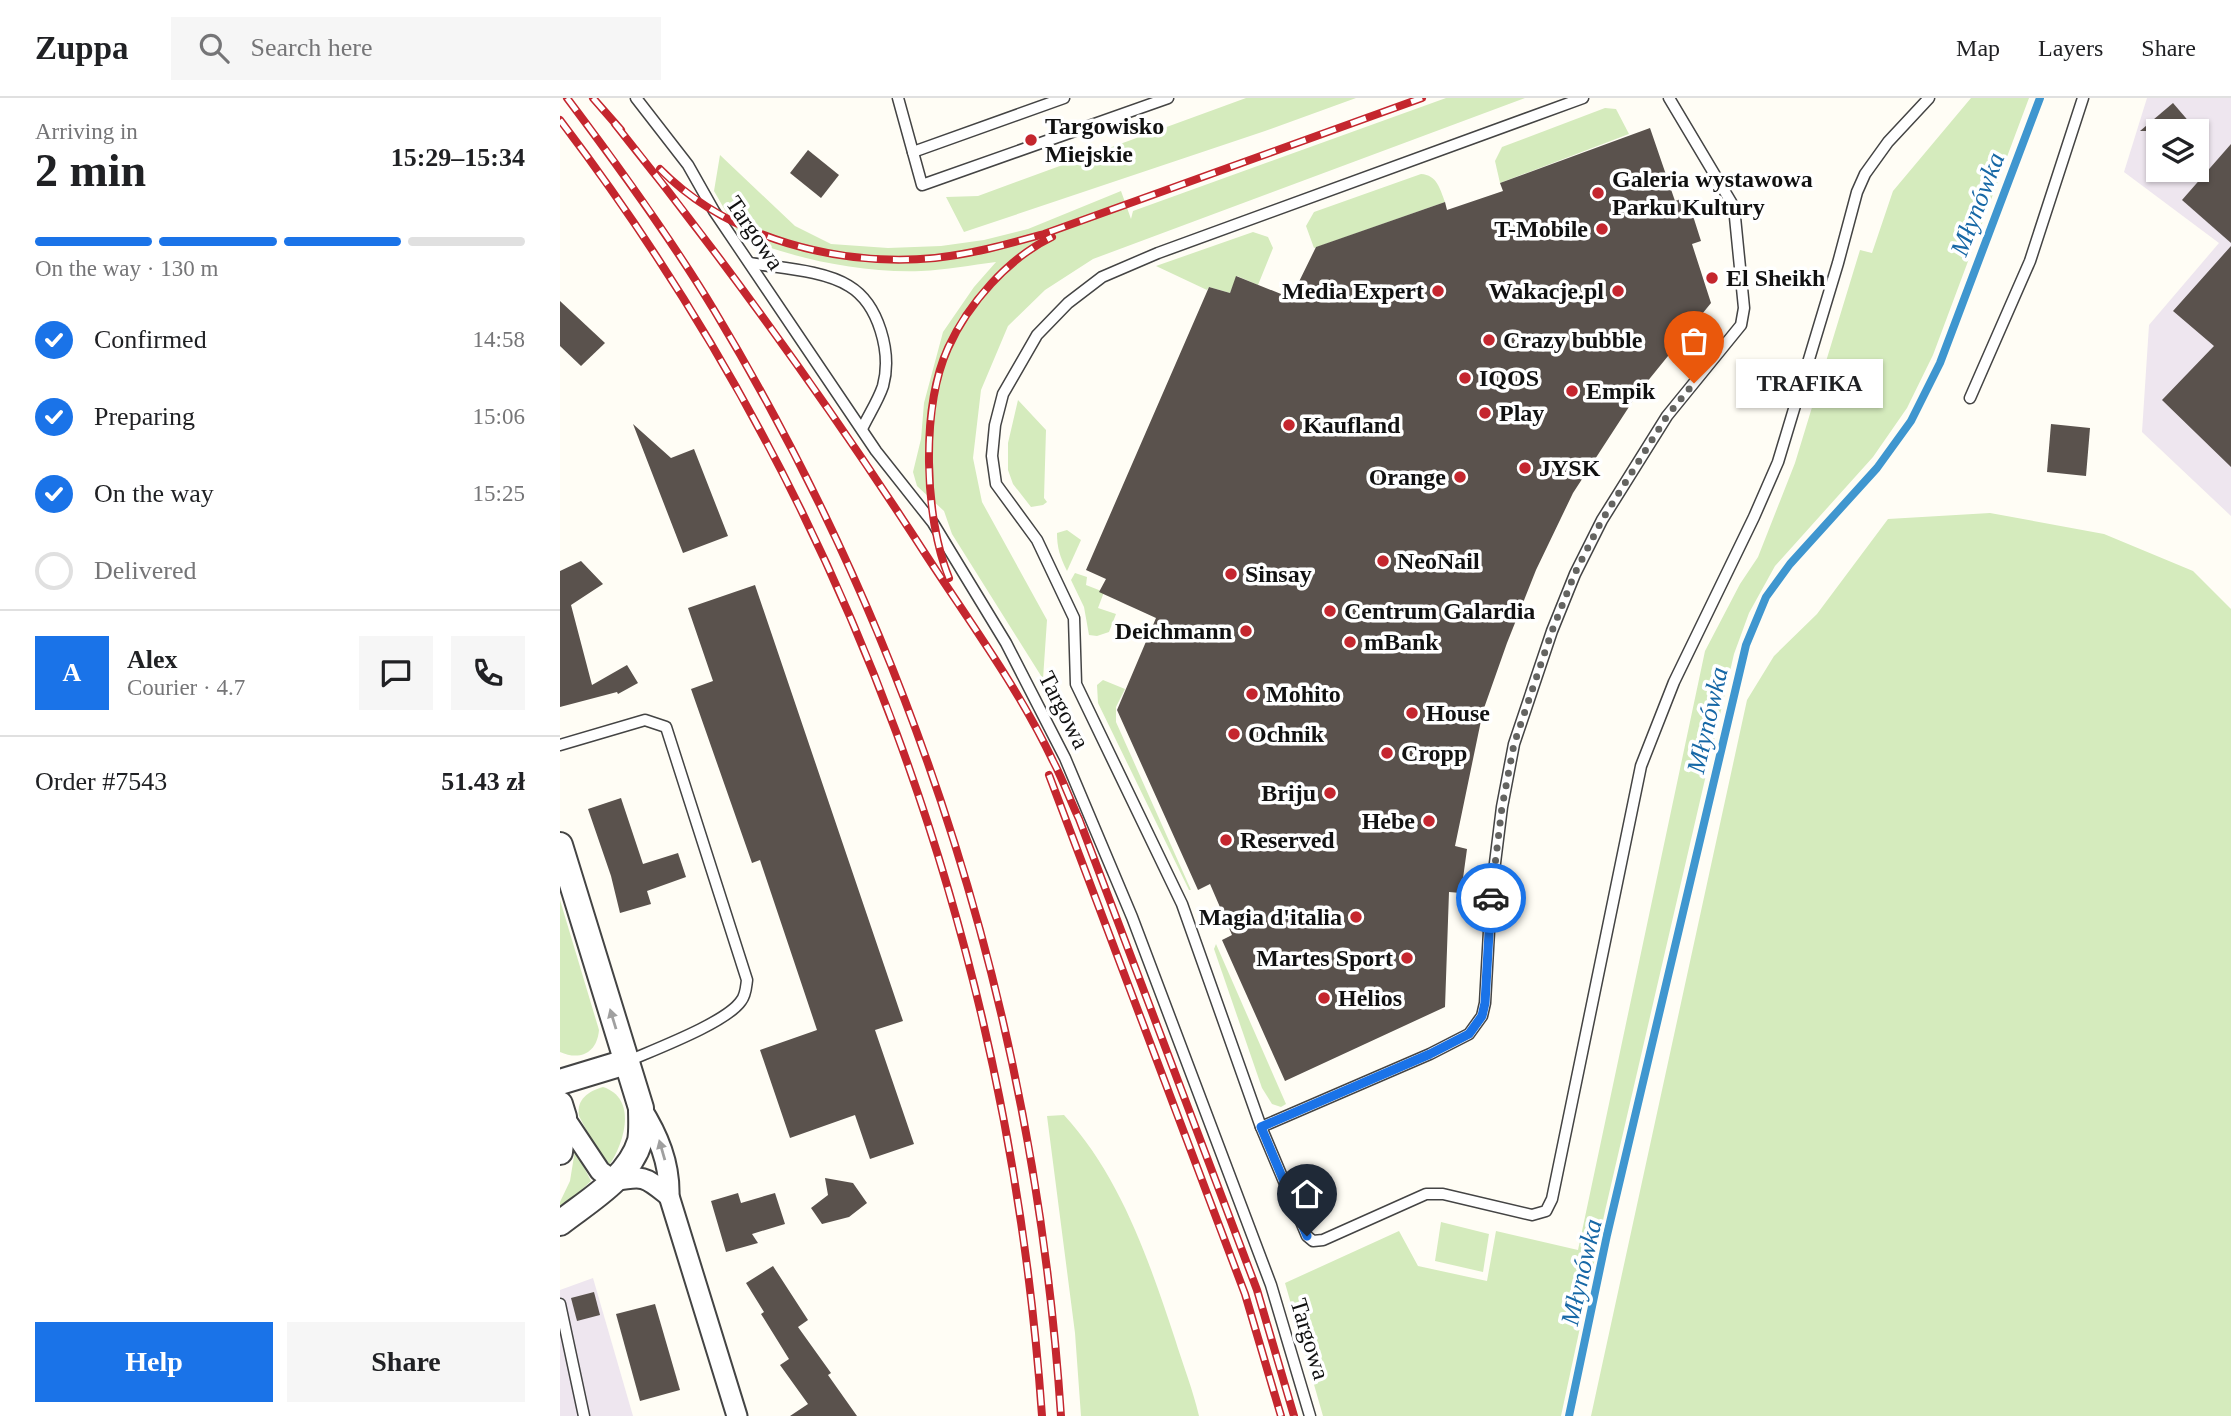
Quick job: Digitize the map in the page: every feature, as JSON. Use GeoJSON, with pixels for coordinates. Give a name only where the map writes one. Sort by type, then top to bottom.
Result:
{"type":"FeatureCollection","features":[{"type":"Feature","properties":{"kind":"street"},"geometry":{"type":"LineString","coordinates":[[560,845],[641,1108],[657,1134],[670,1178],[669,1196],[737,1416]]}},
{"type":"Feature","properties":{"kind":"street"},"geometry":{"type":"LineString","coordinates":[[560,1082],[626,1062]]}},
{"type":"Feature","properties":{"kind":"street"},"geometry":{"type":"LineString","coordinates":[[560,1223],[614,1181],[630,1161],[640,1140],[641,1108]]}},
{"type":"Feature","properties":{"kind":"street"},"geometry":{"type":"LineString","coordinates":[[562,1110],[600,1171],[614,1181],[639,1176],[669,1196]]}},
{"type":"Feature","properties":{"kind":"street"},"geometry":{"type":"LineString","coordinates":[[560,1152],[562,1110]]}},
{"type":"Feature","properties":{"kind":"lane","name":"Targowa"},"geometry":{"type":"LineString","coordinates":[[636,98],[688,165],[714,211],[862,429],[933,523],[1006,643],[1065,758],[1132,917],[1271,1284],[1310,1416]]}},
{"type":"Feature","properties":{"kind":"lane"},"geometry":{"type":"LineString","coordinates":[[913,152],[1064,98]]}},
{"type":"Feature","properties":{"kind":"lane"},"geometry":{"type":"LineString","coordinates":[[900,99],[922,185],[1168,98]]}},
{"type":"Feature","properties":{"kind":"lane"},"geometry":{"type":"LineString","coordinates":[[1583,98],[1158,253],[1102,276],[1068,303],[1037,335],[1003,394],[995,425],[992,456],[996,484],[1037,540],[1074,618],[1076,684],[1182,904],[1261,1127],[1307,1236],[1313,1241],[1323,1240],[1426,1194],[1443,1194],[1532,1215],[1546,1211],[1552,1199],[1641,766],[1650,738],[1778,462],[1857,192],[1865,174],[1888,142],[1929,98]]}},
{"type":"Feature","properties":{"kind":"lane"},"geometry":{"type":"LineString","coordinates":[[1261,1127],[1430,1054],[1469,1034],[1482,1016],[1491,895],[1502,807],[1514,744],[1552,631],[1575,573],[1602,520],[1667,416],[1741,325],[1743,316],[1741,264],[1734,207],[1669,98]]}},
{"type":"Feature","properties":{"kind":"lane"},"geometry":{"type":"LineString","coordinates":[[1970,398],[2030,261],[2084,98]]}},
{"type":"Feature","properties":{"kind":"lane"},"geometry":{"type":"LineString","coordinates":[[750,263],[829,277],[850,286],[867,302],[879,320],[885,350],[883,385],[862,429]]}},
{"type":"Feature","properties":{"kind":"lane"},"geometry":{"type":"LineString","coordinates":[[560,746],[645,720],[666,727],[747,980],[741,1002],[733,1009],[626,1062]]}},
{"type":"Feature","properties":{"kind":"lane"},"geometry":{"type":"LineString","coordinates":[[560,1304],[584,1416]]}},
{"type":"Feature","properties":{"kind":"shaded area"},"geometry":{"type":"Polygon","coordinates":[[[2147,98],[2231,98],[2231,516],[2142,432],[2149,325],[2219,243],[2124,172],[2147,98]]]}},
{"type":"Feature","properties":{"kind":"shaded area"},"geometry":{"type":"Polygon","coordinates":[[[593,1278],[633,1416],[560,1416],[560,1290],[593,1278]]]}},
{"type":"Feature","properties":{"kind":"green space"},"geometry":{"type":"Polygon","coordinates":[[[1246,98],[1356,98],[964,232],[946,197],[978,196],[1246,98]]]}},
{"type":"Feature","properties":{"kind":"green space"},"geometry":{"type":"Polygon","coordinates":[[[1446,98],[1525,98],[1093,259],[1045,290],[1008,326],[981,390],[973,458],[982,502],[1047,620],[1043,679],[952,534],[944,511],[917,486],[913,472],[921,439],[924,403],[943,332],[974,287],[996,262],[940,270],[898,271],[852,267],[807,258],[741,238],[714,191],[720,155],[795,226],[831,244],[888,248],[941,246],[984,240],[1028,229],[1121,191],[1131,219],[1133,211],[1446,98]]]}},
{"type":"Feature","properties":{"kind":"green space"},"geometry":{"type":"Polygon","coordinates":[[[1971,98],[2029,98],[1933,355],[1907,408],[1873,457],[1775,566],[1749,613],[1734,654],[1605,1211],[1561,1416],[1323,1416],[1285,1283],[1399,1231],[1418,1266],[1487,1281],[1496,1231],[1578,1250],[1705,651],[1740,584],[1758,557],[1795,463],[1860,250],[1872,253],[1893,191],[1971,98]]]}},
{"type":"Feature","properties":{"kind":"green space"},"geometry":{"type":"Polygon","coordinates":[[[1605,108],[1616,109],[1629,134],[1500,183],[1495,161],[1502,147],[1605,108]]]}},
{"type":"Feature","properties":{"kind":"green space"},"geometry":{"type":"Polygon","coordinates":[[[1421,174],[1434,180],[1445,202],[1314,248],[1306,226],[1314,212],[1421,174]]]}},
{"type":"Feature","properties":{"kind":"green space"},"geometry":{"type":"Polygon","coordinates":[[[1253,232],[1268,237],[1273,248],[1258,285],[1237,276],[1230,293],[1209,287],[1207,290],[1156,266],[1253,232]]]}},
{"type":"Feature","properties":{"kind":"green space"},"geometry":{"type":"Polygon","coordinates":[[[1018,400],[1046,430],[1044,498],[1047,502],[1043,505],[1031,507],[1013,484],[1008,470],[1008,443],[1018,400]]]}},
{"type":"Feature","properties":{"kind":"green space"},"geometry":{"type":"Polygon","coordinates":[[[1990,513],[2104,534],[2193,571],[2231,609],[2231,1416],[1591,1416],[1747,700],[1774,656],[1817,614],[1888,519],[1990,513]]]}},
{"type":"Feature","properties":{"kind":"green space"},"geometry":{"type":"Polygon","coordinates":[[[1067,530],[1081,540],[1067,571],[1059,552],[1057,533],[1067,530]]]}},
{"type":"Feature","properties":{"kind":"green space"},"geometry":{"type":"Polygon","coordinates":[[[1075,573],[1087,577],[1086,585],[1104,592],[1098,608],[1116,614],[1109,632],[1097,636],[1089,635],[1084,607],[1071,580],[1075,573]]]}},
{"type":"Feature","properties":{"kind":"green space"},"geometry":{"type":"Polygon","coordinates":[[[1103,680],[1125,689],[1116,707],[1116,722],[1191,890],[1098,703],[1097,685],[1103,680]]]}},
{"type":"Feature","properties":{"kind":"green space"},"geometry":{"type":"Polygon","coordinates":[[[560,900],[599,1030],[598,1038],[591,1049],[574,1056],[560,1052],[560,900]]]}},
{"type":"Feature","properties":{"kind":"green space"},"geometry":{"type":"Polygon","coordinates":[[[1216,944],[1286,1104],[1281,1107],[1272,1104],[1262,1088],[1214,949],[1216,944]]]}},
{"type":"Feature","properties":{"kind":"green space"},"geometry":{"type":"Polygon","coordinates":[[[603,1087],[621,1100],[625,1121],[620,1144],[610,1164],[602,1160],[579,1116],[582,1100],[603,1087]]]}},
{"type":"Feature","properties":{"kind":"green space"},"geometry":{"type":"Polygon","coordinates":[[[1064,1115],[1102,1165],[1131,1221],[1165,1310],[1199,1416],[1081,1416],[1075,1333],[1047,1116],[1064,1115]]]}},
{"type":"Feature","properties":{"kind":"green space"},"geometry":{"type":"Polygon","coordinates":[[[575,1150],[591,1181],[560,1210],[560,1202],[570,1181],[575,1150]]]}},
{"type":"Feature","properties":{"kind":"green space"},"geometry":{"type":"Polygon","coordinates":[[[1441,1222],[1489,1234],[1483,1272],[1435,1261],[1441,1222]]]}},
{"type":"Feature","properties":{"kind":"building"},"geometry":{"type":"Polygon","coordinates":[[[2173,103],[2187,119],[2154,119],[2173,103]]]}},
{"type":"Feature","properties":{"kind":"building","name":"Centrum Galardia"},"geometry":{"type":"Polygon","coordinates":[[[1650,128],[1675,201],[1687,197],[1701,241],[1692,244],[1711,303],[1638,393],[1573,493],[1536,570],[1507,643],[1483,711],[1455,846],[1467,849],[1461,893],[1449,892],[1445,1007],[1285,1081],[1222,940],[1232,935],[1210,884],[1198,890],[1117,710],[1156,618],[1099,592],[1106,579],[1086,570],[1209,287],[1230,293],[1236,276],[1291,298],[1316,247],[1445,202],[1447,210],[1503,191],[1500,183],[1650,128]]]}},
{"type":"Feature","properties":{"kind":"building"},"geometry":{"type":"Polygon","coordinates":[[[2231,144],[2231,243],[2182,200],[2198,182],[2209,182],[2209,169],[2231,144]]]}},
{"type":"Feature","properties":{"kind":"building"},"geometry":{"type":"Polygon","coordinates":[[[808,150],[839,175],[821,198],[790,173],[808,150]]]}},
{"type":"Feature","properties":{"kind":"building"},"geometry":{"type":"Polygon","coordinates":[[[2231,246],[2231,467],[2162,400],[2214,346],[2173,311],[2231,246]]]}},
{"type":"Feature","properties":{"kind":"building"},"geometry":{"type":"Polygon","coordinates":[[[560,301],[605,343],[581,366],[560,346],[560,301]]]}},
{"type":"Feature","properties":{"kind":"building"},"geometry":{"type":"Polygon","coordinates":[[[633,424],[671,458],[694,449],[728,536],[683,553],[633,424]]]}},
{"type":"Feature","properties":{"kind":"building"},"geometry":{"type":"Polygon","coordinates":[[[2051,424],[2090,428],[2086,476],[2047,472],[2051,424]]]}},
{"type":"Feature","properties":{"kind":"building"},"geometry":{"type":"Polygon","coordinates":[[[581,561],[603,584],[571,605],[592,685],[627,665],[638,683],[618,694],[617,692],[560,707],[560,571],[581,561]]]}},
{"type":"Feature","properties":{"kind":"building"},"geometry":{"type":"Polygon","coordinates":[[[755,585],[903,1021],[875,1030],[914,1144],[870,1159],[855,1115],[790,1138],[760,1050],[817,1030],[760,860],[752,863],[691,689],[713,681],[688,608],[755,585]]]}},
{"type":"Feature","properties":{"kind":"building"},"geometry":{"type":"Polygon","coordinates":[[[621,798],[643,864],[678,853],[686,877],[647,891],[651,904],[620,913],[611,876],[588,809],[621,798]]]}},
{"type":"Feature","properties":{"kind":"building"},"geometry":{"type":"Polygon","coordinates":[[[825,1178],[853,1183],[867,1203],[849,1217],[822,1224],[811,1208],[828,1195],[825,1178]]]}},
{"type":"Feature","properties":{"kind":"building"},"geometry":{"type":"Polygon","coordinates":[[[738,1193],[741,1203],[775,1193],[785,1224],[752,1234],[758,1243],[726,1252],[711,1201],[738,1193]]]}},
{"type":"Feature","properties":{"kind":"building"},"geometry":{"type":"Polygon","coordinates":[[[773,1266],[808,1320],[798,1327],[857,1416],[790,1416],[808,1404],[780,1365],[789,1359],[761,1314],[764,1312],[746,1283],[773,1266]]]}},
{"type":"Feature","properties":{"kind":"building"},"geometry":{"type":"Polygon","coordinates":[[[594,1292],[600,1315],[577,1321],[571,1298],[594,1292]]]}},
{"type":"Feature","properties":{"kind":"building"},"geometry":{"type":"Polygon","coordinates":[[[655,1304],[680,1390],[640,1401],[616,1314],[655,1304]]]}},
{"type":"Feature","properties":{"kind":"waterway","name":"Młynówka"},"geometry":{"type":"LineString","coordinates":[[1569,1416],[1607,1235],[1746,645],[1766,597],[1790,564],[1877,468],[1911,421],[1940,363],[2040,98]]}},
{"type":"Feature","properties":{"kind":"railway"},"geometry":{"type":"LineString","coordinates":[[567,98],[643,202],[714,310],[786,439],[851,570],[907,705],[954,842],[994,982],[1024,1125],[1047,1269],[1061,1416]]}},
{"type":"Feature","properties":{"kind":"railway"},"geometry":{"type":"LineString","coordinates":[[593,98],[621,130]]}},
{"type":"Feature","properties":{"kind":"railway"},"geometry":{"type":"LineString","coordinates":[[660,169],[688,193],[719,214],[787,243],[861,258],[935,258],[977,251],[1044,234],[1422,98]]}},
{"type":"Feature","properties":{"kind":"railway"},"geometry":{"type":"LineString","coordinates":[[560,120],[662,265],[752,415],[830,571],[896,732],[951,898],[993,1067],[1024,1240],[1042,1416]]}},
{"type":"Feature","properties":{"kind":"railway"},"geometry":{"type":"LineString","coordinates":[[615,124],[698,229],[816,391],[994,657],[1040,734],[1079,819],[1257,1290],[1294,1416]]}},
{"type":"Feature","properties":{"kind":"railway"},"geometry":{"type":"LineString","coordinates":[[949,578],[934,525],[929,463],[933,401],[939,373],[956,331],[978,299],[1020,257],[1052,237]]}},
{"type":"Feature","properties":{"kind":"railway"},"geometry":{"type":"LineString","coordinates":[[1049,775],[1245,1294],[1281,1416]]}},
{"type":"Feature","properties":{"kind":"way so far"},"geometry":{"type":"LineString","coordinates":[[1491,898],[1502,807],[1514,744],[1552,631],[1575,573],[1602,520],[1667,416],[1694,383]]}},
{"type":"Feature","properties":{"kind":"place","name":"Targowisko Miejskie"},"geometry":{"type":"Point","coordinates":[1031,140]}},
{"type":"Feature","properties":{"kind":"place","name":"Galeria wystawowa Parku Kultury"},"geometry":{"type":"Point","coordinates":[1598,193]}},
{"type":"Feature","properties":{"kind":"place","name":"T-Mobile"},"geometry":{"type":"Point","coordinates":[1602,229]}},
{"type":"Feature","properties":{"kind":"place","name":"El Sheikh"},"geometry":{"type":"Point","coordinates":[1712,278]}},
{"type":"Feature","properties":{"kind":"place","name":"Media Expert"},"geometry":{"type":"Point","coordinates":[1438,291]}},
{"type":"Feature","properties":{"kind":"place","name":"Wakacje.pl"},"geometry":{"type":"Point","coordinates":[1618,291]}},
{"type":"Feature","properties":{"kind":"place","name":"Crazy bubble"},"geometry":{"type":"Point","coordinates":[1489,340]}},
{"type":"Feature","properties":{"kind":"place","name":"IQOS"},"geometry":{"type":"Point","coordinates":[1465,378]}},
{"type":"Feature","properties":{"kind":"place","name":"TRAFIKA"},"geometry":{"type":"Point","coordinates":[1694,383]}},
{"type":"Feature","properties":{"kind":"place","name":"Empik"},"geometry":{"type":"Point","coordinates":[1572,391]}},
{"type":"Feature","properties":{"kind":"place","name":"Play"},"geometry":{"type":"Point","coordinates":[1485,413]}},
{"type":"Feature","properties":{"kind":"place","name":"Kaufland"},"geometry":{"type":"Point","coordinates":[1289,425]}},
{"type":"Feature","properties":{"kind":"place","name":"JYSK"},"geometry":{"type":"Point","coordinates":[1525,468]}},
{"type":"Feature","properties":{"kind":"place","name":"Orange"},"geometry":{"type":"Point","coordinates":[1460,477]}},
{"type":"Feature","properties":{"kind":"place","name":"NeoNail"},"geometry":{"type":"Point","coordinates":[1383,561]}},
{"type":"Feature","properties":{"kind":"place","name":"Sinsay"},"geometry":{"type":"Point","coordinates":[1231,574]}},
{"type":"Feature","properties":{"kind":"place","name":"Centrum Galardia"},"geometry":{"type":"Point","coordinates":[1330,611]}},
{"type":"Feature","properties":{"kind":"place","name":"Deichmann"},"geometry":{"type":"Point","coordinates":[1246,631]}},
{"type":"Feature","properties":{"kind":"place","name":"mBank"},"geometry":{"type":"Point","coordinates":[1350,642]}},
{"type":"Feature","properties":{"kind":"place","name":"Mohito"},"geometry":{"type":"Point","coordinates":[1252,694]}},
{"type":"Feature","properties":{"kind":"place","name":"House"},"geometry":{"type":"Point","coordinates":[1412,713]}},
{"type":"Feature","properties":{"kind":"place","name":"Ochnik"},"geometry":{"type":"Point","coordinates":[1234,734]}},
{"type":"Feature","properties":{"kind":"place","name":"Cropp"},"geometry":{"type":"Point","coordinates":[1387,753]}},
{"type":"Feature","properties":{"kind":"place","name":"Briju"},"geometry":{"type":"Point","coordinates":[1330,793]}},
{"type":"Feature","properties":{"kind":"place","name":"Hebe"},"geometry":{"type":"Point","coordinates":[1429,821]}},
{"type":"Feature","properties":{"kind":"place","name":"Reserved"},"geometry":{"type":"Point","coordinates":[1226,840]}},
{"type":"Feature","properties":{"kind":"place","name":"Magia d'italia"},"geometry":{"type":"Point","coordinates":[1356,917]}},
{"type":"Feature","properties":{"kind":"place","name":"Martes Sport"},"geometry":{"type":"Point","coordinates":[1407,958]}},
{"type":"Feature","properties":{"kind":"place","name":"Helios"},"geometry":{"type":"Point","coordinates":[1324,998]}},
{"type":"Feature","properties":{"kind":"route"},"geometry":{"type":"LineString","coordinates":[[1307,1236],[1261,1127],[1430,1054],[1469,1034],[1482,1016],[1485,1003],[1491,898]]}}]}
